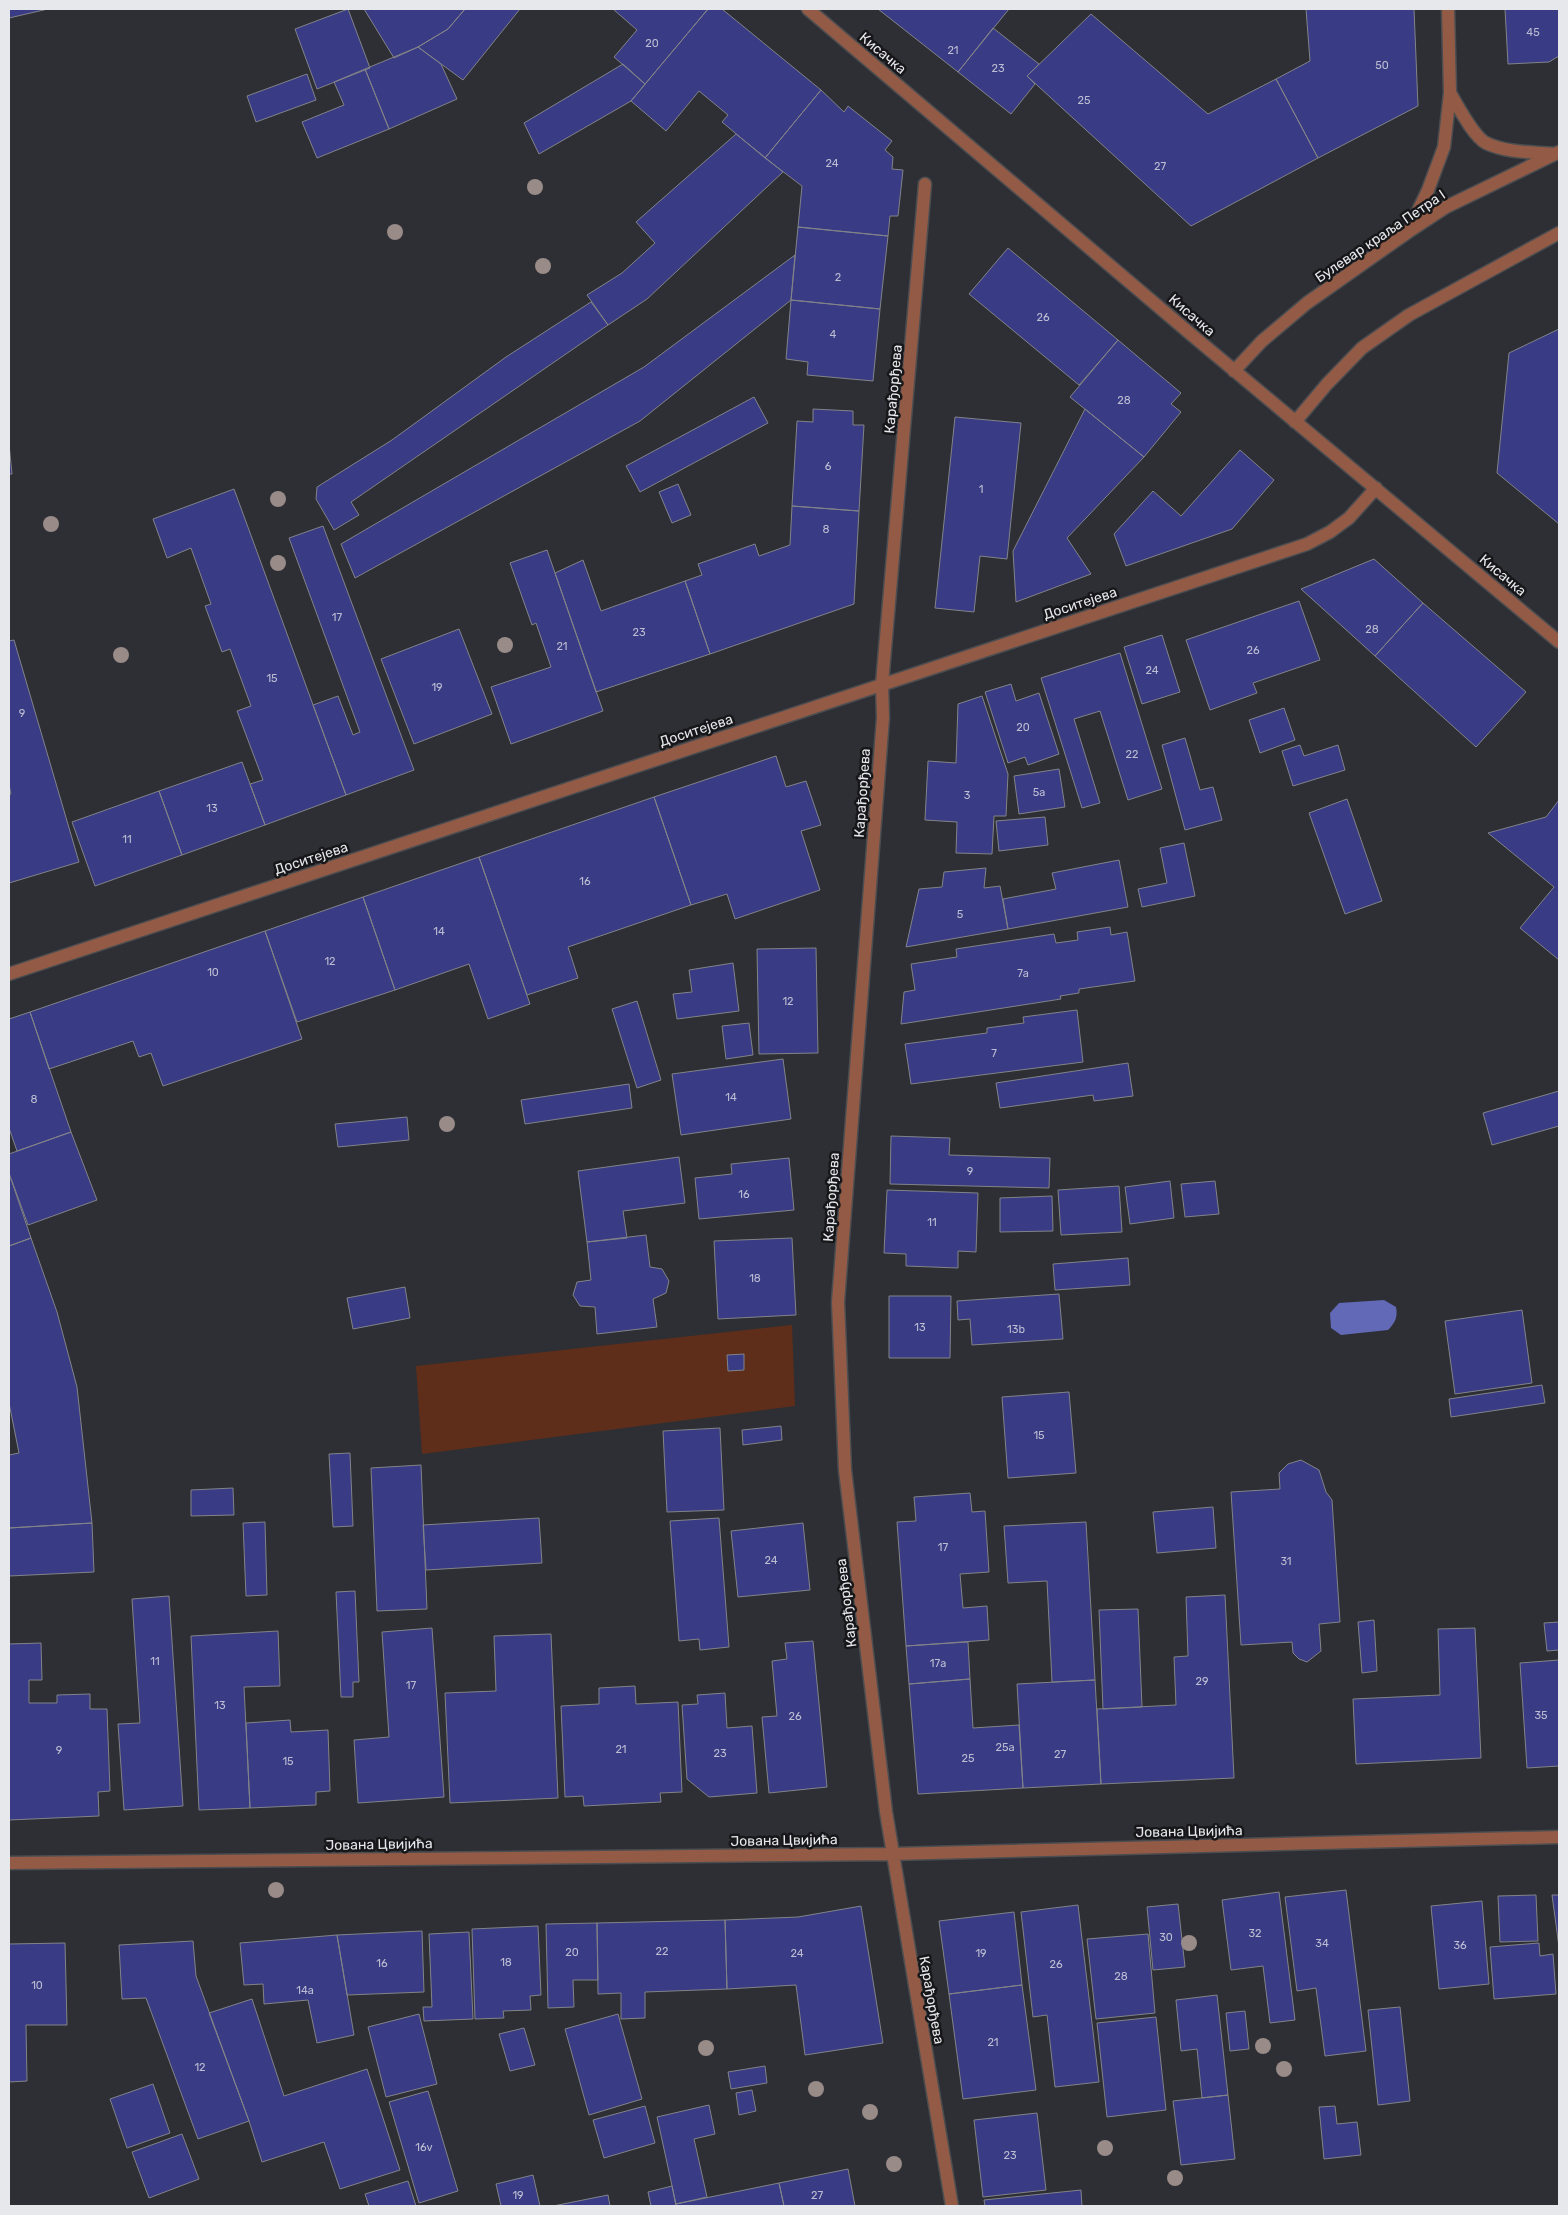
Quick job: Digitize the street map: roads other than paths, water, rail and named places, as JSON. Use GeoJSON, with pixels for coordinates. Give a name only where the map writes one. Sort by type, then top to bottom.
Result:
{"type":"FeatureCollection","features":[{"type":"Feature","properties":{"kind":"street","name":"Кисачка"},"geometry":{"type":"LineString","coordinates":[[808,9],[1295,422],[1559,642]]}},
{"type":"Feature","properties":{"kind":"street"},"geometry":{"type":"LineString","coordinates":[[1408,232],[1442,158],[1450,93],[1448,9]]}},
{"type":"Feature","properties":{"kind":"street"},"geometry":{"type":"LineString","coordinates":[[1450,93],[1463,115],[1485,142],[1512,151],[1557,153]]}},
{"type":"Feature","properties":{"kind":"street","name":"Булевар краља Петра I"},"geometry":{"type":"LineString","coordinates":[[1234,370],[1262,341],[1308,303],[1408,232],[1446,207],[1557,153]]}},
{"type":"Feature","properties":{"kind":"street","name":"Карађорђева"},"geometry":{"type":"LineString","coordinates":[[925,184],[882,684],[883,718],[838,1302],[845,1470],[892,1854],[952,2206]]}},
{"type":"Feature","properties":{"kind":"street"},"geometry":{"type":"LineString","coordinates":[[1295,422],[1327,384],[1362,348],[1409,315],[1559,233]]}},
{"type":"Feature","properties":{"kind":"street","name":"Доситејева"},"geometry":{"type":"LineString","coordinates":[[9,974],[1307,544],[1330,532],[1349,518],[1376,488]]}},
{"type":"Feature","properties":{"kind":"street","name":"Јована Цвијића"},"geometry":{"type":"LineString","coordinates":[[9,1862],[892,1854],[1559,1837]]}},
{"type":"Feature","properties":{"kind":"water"},"geometry":{"type":"Polygon","coordinates":[[[1384,1300],[1396,1307],[1397,1311],[1395,1320],[1388,1330],[1341,1335],[1331,1328],[1330,1313],[1339,1303],[1384,1300]]]}}]}
